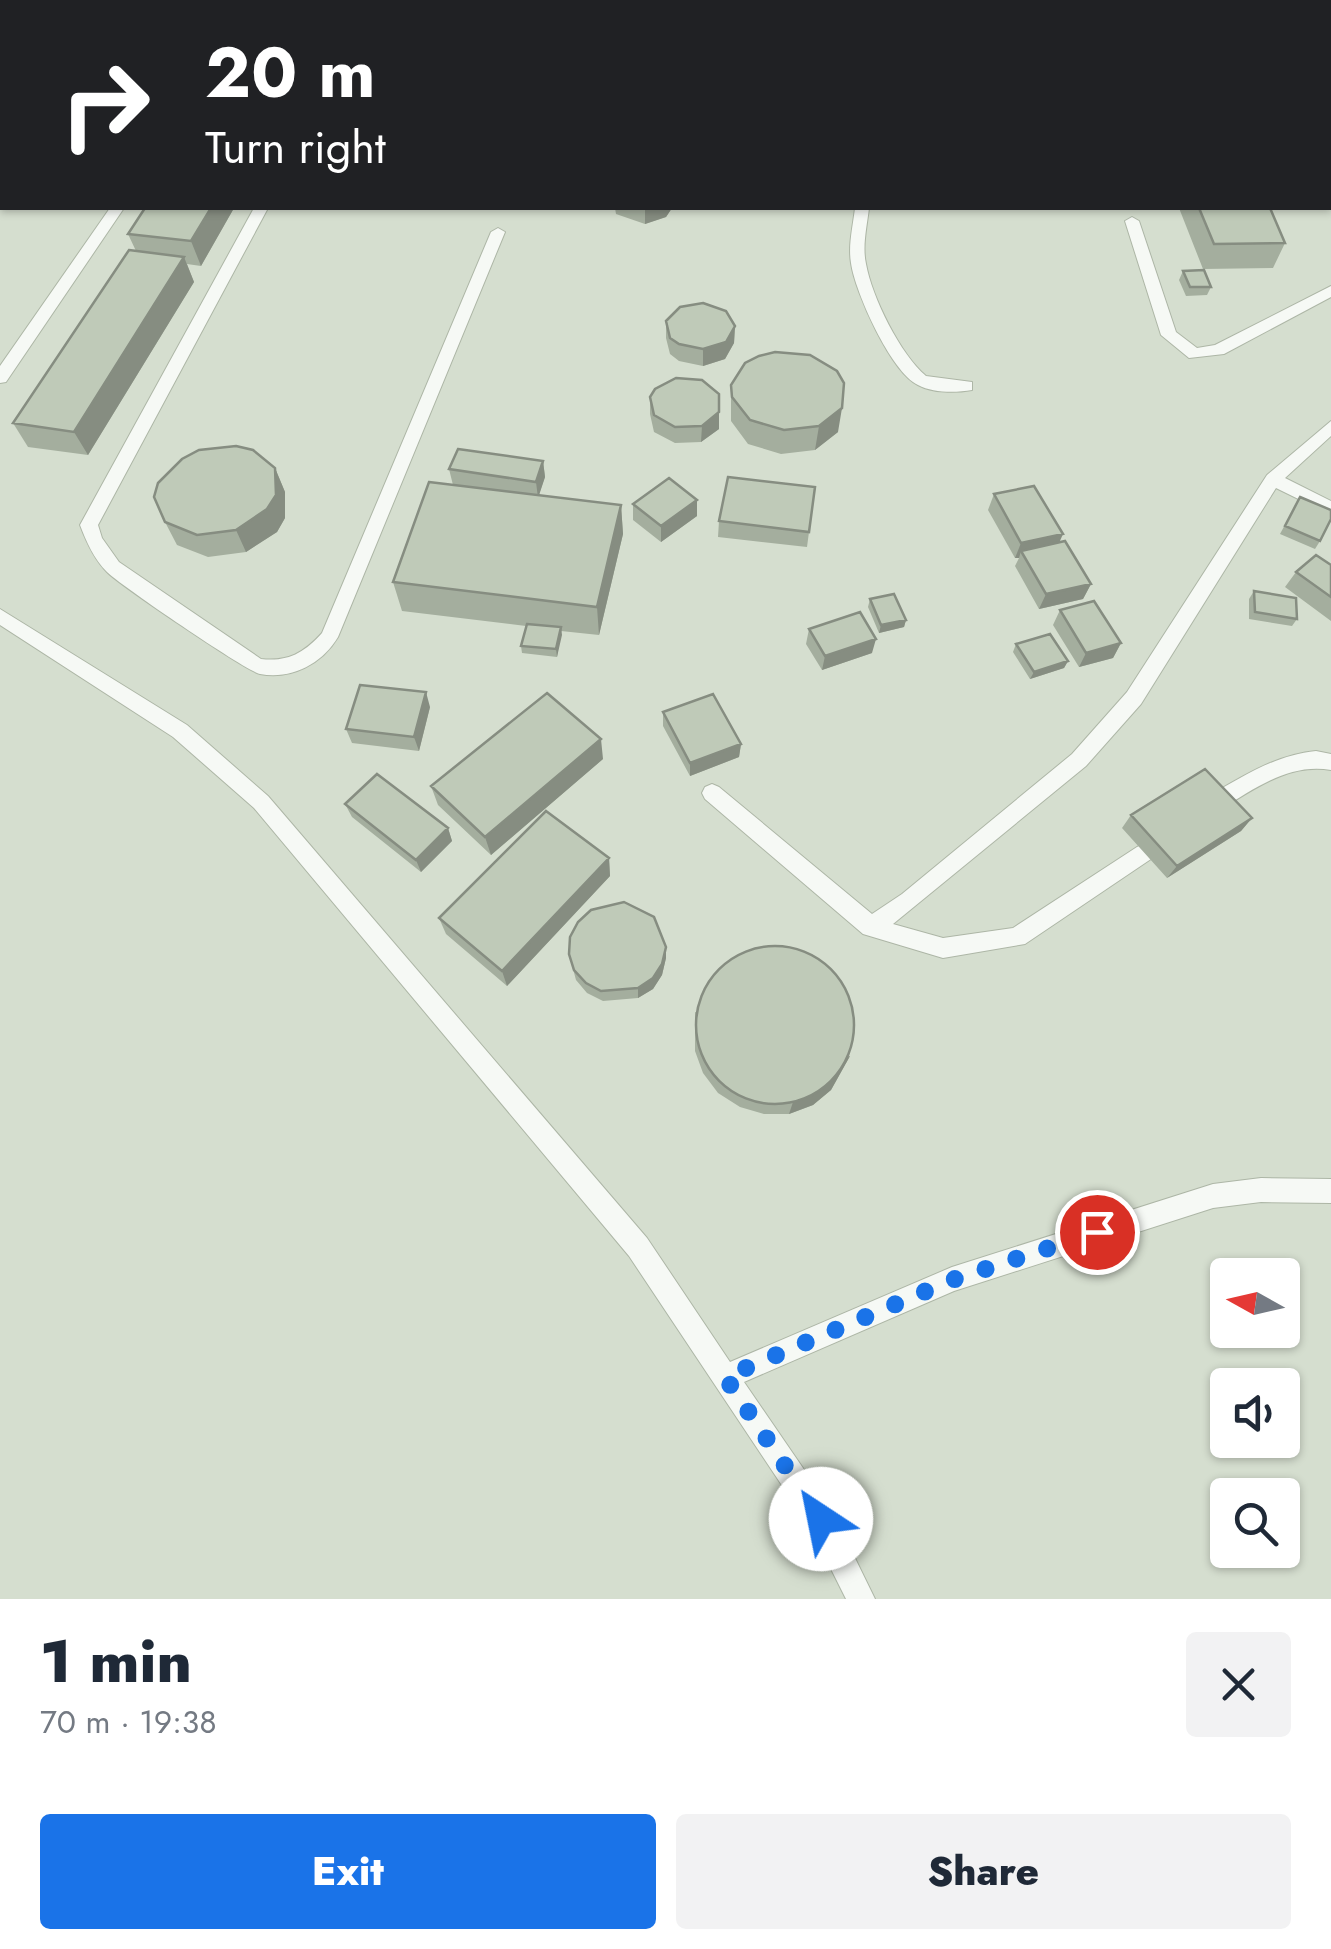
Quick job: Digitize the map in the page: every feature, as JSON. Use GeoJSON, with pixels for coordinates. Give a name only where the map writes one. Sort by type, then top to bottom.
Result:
{"type":"FeatureCollection","features":[{"type":"Feature","properties":{"kind":"lane"},"geometry":{"type":"LineString","coordinates":[[0,378],[116,210]]}},
{"type":"Feature","properties":{"kind":"lane"},"geometry":{"type":"LineString","coordinates":[[260,210],[89,525],[94,540],[113,567],[248,660],[272,669],[296,667],[310,660],[329,637],[498,232]]}},
{"type":"Feature","properties":{"kind":"lane"},"geometry":{"type":"LineString","coordinates":[[862,210],[858,260],[864,284],[896,349],[912,375],[923,382],[966,386]]}},
{"type":"Feature","properties":{"kind":"lane"},"geometry":{"type":"LineString","coordinates":[[1132,221],[1169,335],[1194,354],[1219,350],[1331,291]]}},
{"type":"Feature","properties":{"kind":"lane"},"geometry":{"type":"LineString","coordinates":[[871,926],[909,901],[1080,760],[1134,698],[1274,479],[1331,427]]}},
{"type":"Feature","properties":{"kind":"lane"},"geometry":{"type":"LineString","coordinates":[[1274,479],[1331,509]]}},
{"type":"Feature","properties":{"kind":"lane"},"geometry":{"type":"LineString","coordinates":[[0,616],[180,731],[261,802],[638,1246],[821,1519],[861,1599]]}},
{"type":"Feature","properties":{"kind":"lane"},"geometry":{"type":"LineString","coordinates":[[1214,804],[1279,768],[1322,759],[1331,762]]}},
{"type":"Feature","properties":{"kind":"lane"},"geometry":{"type":"LineString","coordinates":[[712,793],[871,926],[942,948],[1017,937],[1144,854]]}},
{"type":"Feature","properties":{"kind":"lane"},"geometry":{"type":"LineString","coordinates":[[725,1377],[952,1280],[1213,1196],[1260,1190],[1331,1191]]}},
{"type":"Feature","properties":{"kind":"shaded area"},"geometry":{"type":"Polygon","coordinates":[[[0,210],[1331,210],[1331,1599],[0,1599],[0,210]]]}},
{"type":"Feature","properties":{"kind":"building"},"geometry":{"type":"Polygon","coordinates":[[[144,210],[210,210],[191,241],[128,234],[144,210]]]}},
{"type":"Feature","properties":{"kind":"building"},"geometry":{"type":"Polygon","coordinates":[[[1200,210],[1271,210],[1285,243],[1214,244],[1200,210]]]}},
{"type":"Feature","properties":{"kind":"building"},"geometry":{"type":"Polygon","coordinates":[[[129,250],[184,257],[74,432],[13,423],[129,250]]]}},
{"type":"Feature","properties":{"kind":"building"},"geometry":{"type":"Polygon","coordinates":[[[1204,270],[1211,287],[1190,287],[1183,271],[1204,270]]]}},
{"type":"Feature","properties":{"kind":"building"},"geometry":{"type":"Polygon","coordinates":[[[703,303],[726,311],[735,326],[726,342],[703,349],[670,338],[666,321],[680,307],[703,303]]]}},
{"type":"Feature","properties":{"kind":"building"},"geometry":{"type":"Polygon","coordinates":[[[775,352],[810,355],[837,371],[844,383],[842,408],[819,426],[784,430],[750,420],[732,397],[731,385],[745,363],[775,352]]]}},
{"type":"Feature","properties":{"kind":"building"},"geometry":{"type":"Polygon","coordinates":[[[676,378],[702,380],[719,394],[719,412],[702,426],[675,427],[654,415],[650,397],[655,389],[676,378]]]}},
{"type":"Feature","properties":{"kind":"building"},"geometry":{"type":"Polygon","coordinates":[[[236,446],[253,450],[275,468],[276,495],[267,509],[236,530],[197,535],[165,522],[154,497],[158,483],[182,459],[199,450],[236,446]]]}},
{"type":"Feature","properties":{"kind":"building"},"geometry":{"type":"Polygon","coordinates":[[[458,449],[543,461],[536,482],[449,469],[458,449]]]}},
{"type":"Feature","properties":{"kind":"building"},"geometry":{"type":"Polygon","coordinates":[[[728,477],[815,487],[809,532],[719,521],[728,477]]]}},
{"type":"Feature","properties":{"kind":"building"},"geometry":{"type":"Polygon","coordinates":[[[669,478],[697,500],[661,526],[633,504],[669,478]]]}},
{"type":"Feature","properties":{"kind":"building"},"geometry":{"type":"Polygon","coordinates":[[[429,482],[621,505],[597,607],[393,582],[429,482]]]}},
{"type":"Feature","properties":{"kind":"building"},"geometry":{"type":"Polygon","coordinates":[[[1034,486],[1063,534],[1021,543],[994,494],[1034,486]]]}},
{"type":"Feature","properties":{"kind":"building"},"geometry":{"type":"Polygon","coordinates":[[[1300,497],[1331,510],[1331,519],[1320,541],[1285,526],[1300,497]]]}},
{"type":"Feature","properties":{"kind":"building"},"geometry":{"type":"Polygon","coordinates":[[[1065,541],[1091,584],[1046,594],[1021,551],[1065,541]]]}},
{"type":"Feature","properties":{"kind":"building"},"geometry":{"type":"Polygon","coordinates":[[[1316,555],[1331,565],[1331,597],[1296,572],[1316,555]]]}},
{"type":"Feature","properties":{"kind":"building"},"geometry":{"type":"Polygon","coordinates":[[[1254,591],[1296,598],[1297,619],[1255,612],[1254,591]]]}},
{"type":"Feature","properties":{"kind":"building"},"geometry":{"type":"Polygon","coordinates":[[[894,594],[906,620],[881,625],[870,599],[894,594]]]}},
{"type":"Feature","properties":{"kind":"building"},"geometry":{"type":"Polygon","coordinates":[[[1094,601],[1121,643],[1086,653],[1060,610],[1094,601]]]}},
{"type":"Feature","properties":{"kind":"building"},"geometry":{"type":"Polygon","coordinates":[[[860,612],[876,639],[825,656],[809,629],[860,612]]]}},
{"type":"Feature","properties":{"kind":"building"},"geometry":{"type":"Polygon","coordinates":[[[527,624],[561,627],[556,649],[521,646],[527,624]]]}},
{"type":"Feature","properties":{"kind":"building"},"geometry":{"type":"Polygon","coordinates":[[[1050,634],[1068,661],[1034,672],[1016,644],[1050,634]]]}},
{"type":"Feature","properties":{"kind":"building"},"geometry":{"type":"Polygon","coordinates":[[[360,685],[426,692],[414,737],[346,729],[360,685]]]}},
{"type":"Feature","properties":{"kind":"building"},"geometry":{"type":"Polygon","coordinates":[[[547,693],[601,739],[485,837],[431,786],[547,693]]]}},
{"type":"Feature","properties":{"kind":"building"},"geometry":{"type":"Polygon","coordinates":[[[713,694],[741,744],[690,763],[663,712],[713,694]]]}},
{"type":"Feature","properties":{"kind":"building"},"geometry":{"type":"Polygon","coordinates":[[[1205,769],[1252,818],[1177,866],[1131,815],[1205,769]]]}},
{"type":"Feature","properties":{"kind":"building"},"geometry":{"type":"Polygon","coordinates":[[[377,774],[448,828],[416,860],[345,804],[377,774]]]}},
{"type":"Feature","properties":{"kind":"building"},"geometry":{"type":"Polygon","coordinates":[[[546,811],[609,858],[502,971],[439,918],[546,811]]]}},
{"type":"Feature","properties":{"kind":"building"},"geometry":{"type":"Polygon","coordinates":[[[624,902],[654,917],[666,947],[662,964],[653,978],[638,988],[601,991],[574,970],[569,954],[570,937],[591,910],[624,902]]]}},
{"type":"Feature","properties":{"kind":"building"},"geometry":{"type":"Polygon","coordinates":[[[775,946],[805,952],[831,969],[848,995],[854,1025],[848,1055],[831,1081],[805,1098],[775,1104],[745,1098],[719,1081],[702,1055],[696,1025],[702,995],[719,969],[745,952],[775,946]]]}},
{"type":"Feature","properties":{"kind":"route"},"geometry":{"type":"LineString","coordinates":[[821,1519],[725,1377],[952,1280],[1097,1232]]}}]}
